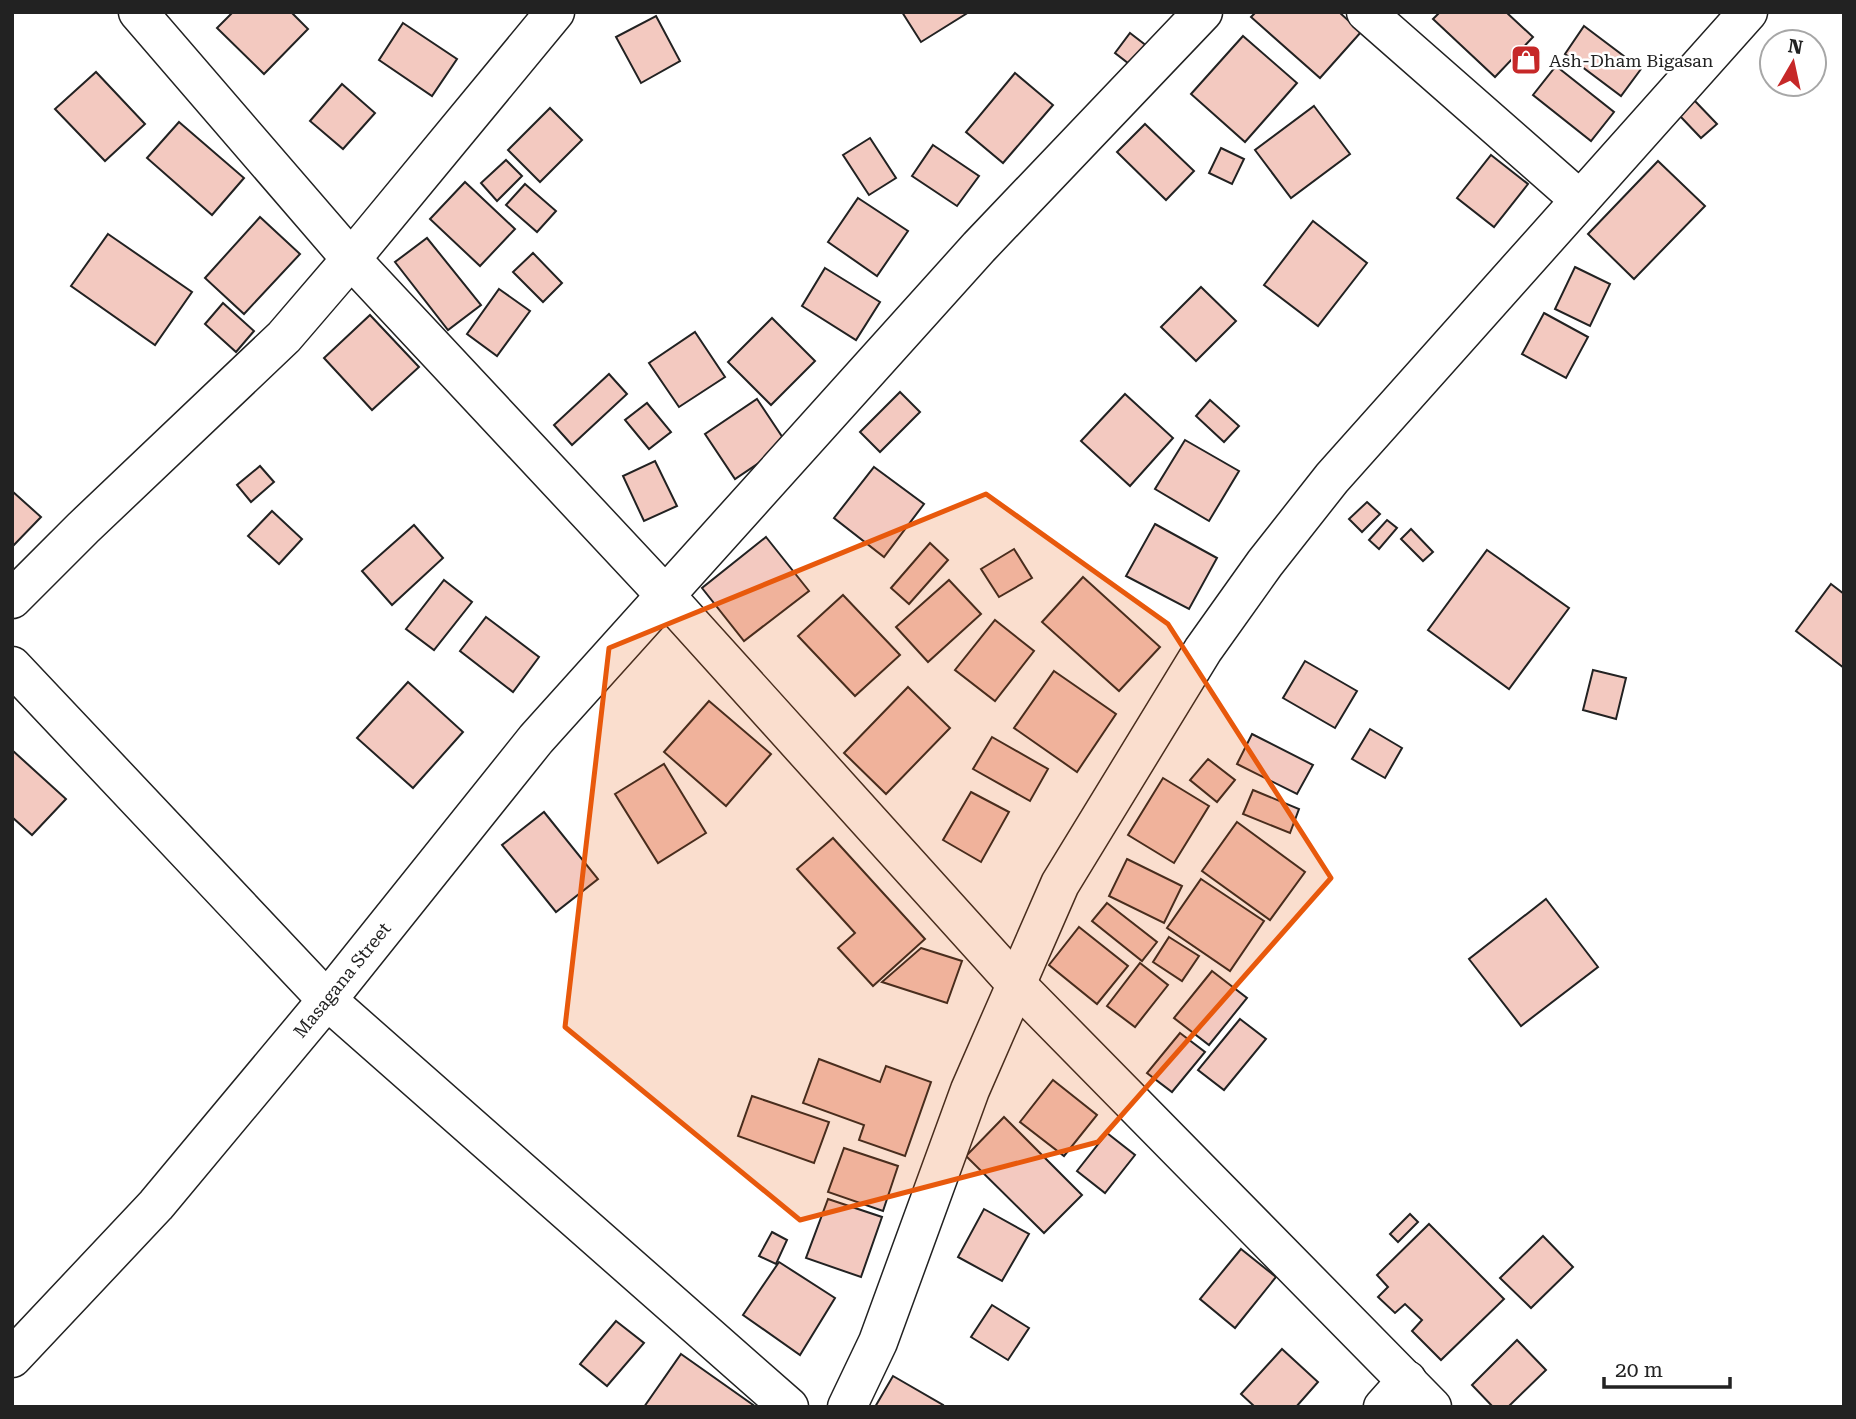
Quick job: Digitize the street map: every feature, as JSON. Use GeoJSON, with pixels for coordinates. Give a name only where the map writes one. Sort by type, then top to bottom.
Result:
{"type":"FeatureCollection","features":[{"type":"Feature","properties":{"kind":"street"},"geometry":{"type":"LineString","coordinates":[[138,12],[351,260],[664,595],[1017,985],[1407,1398]]}},
{"type":"Feature","properties":{"kind":"street"},"geometry":{"type":"LineString","coordinates":[[12,599],[284,337],[351,260],[555,12]]}},
{"type":"Feature","properties":{"kind":"street","name":"Masagana Street"},"geometry":{"type":"LineString","coordinates":[[12,1358],[156,1205],[327,1000],[536,739],[979,247],[1203,12]]}},
{"type":"Feature","properties":{"kind":"street"},"geometry":{"type":"LineString","coordinates":[[1366,12],[1580,200]]}},
{"type":"Feature","properties":{"kind":"street"},"geometry":{"type":"LineString","coordinates":[[847,1407],[878,1342],[970,1090],[1060,884],[1203,650],[1265,563],[1332,478],[1748,12]]}},
{"type":"Feature","properties":{"kind":"street"},"geometry":{"type":"LineString","coordinates":[[12,666],[327,1000],[789,1407]]}},
{"type":"Feature","properties":{"kind":"highlighted area"},"geometry":{"type":"Polygon","coordinates":[[[986,494],[1168,624],[1331,878],[1098,1142],[800,1220],[565,1027],[609,648],[986,494]]]}},
{"type":"Feature","properties":{"kind":"building"},"geometry":{"type":"Polygon","coordinates":[[[233,12],[291,12],[308,29],[264,74],[217,28],[233,12]]]}},
{"type":"Feature","properties":{"kind":"building"},"geometry":{"type":"Polygon","coordinates":[[[902,12],[969,12],[921,42],[902,12]]]}},
{"type":"Feature","properties":{"kind":"building"},"geometry":{"type":"Polygon","coordinates":[[[1256,12],[1339,12],[1361,32],[1320,78],[1251,17],[1256,12]]]}},
{"type":"Feature","properties":{"kind":"building"},"geometry":{"type":"Polygon","coordinates":[[[1440,12],[1506,12],[1533,37],[1495,77],[1433,19],[1440,12]]]}},
{"type":"Feature","properties":{"kind":"building"},"geometry":{"type":"Polygon","coordinates":[[[656,16],[680,61],[641,83],[616,37],[656,16]]]}},
{"type":"Feature","properties":{"kind":"building"},"geometry":{"type":"Polygon","coordinates":[[[403,23],[457,59],[432,96],[379,60],[403,23]]]}},
{"type":"Feature","properties":{"kind":"building"},"geometry":{"type":"Polygon","coordinates":[[[1584,26],[1641,69],[1621,96],[1565,54],[1584,26]]]}},
{"type":"Feature","properties":{"kind":"building"},"geometry":{"type":"Polygon","coordinates":[[[1130,33],[1152,50],[1137,70],[1115,53],[1130,33]]]}},
{"type":"Feature","properties":{"kind":"building"},"geometry":{"type":"Polygon","coordinates":[[[1243,36],[1297,83],[1245,142],[1191,94],[1243,36]]]}},
{"type":"Feature","properties":{"kind":"building"},"geometry":{"type":"Polygon","coordinates":[[[1556,66],[1614,112],[1591,141],[1533,95],[1556,66]]]}},
{"type":"Feature","properties":{"kind":"building"},"geometry":{"type":"Polygon","coordinates":[[[96,72],[145,124],[105,161],[55,109],[96,72]]]}},
{"type":"Feature","properties":{"kind":"building"},"geometry":{"type":"Polygon","coordinates":[[[1015,73],[1053,105],[1003,163],[966,132],[1015,73]]]}},
{"type":"Feature","properties":{"kind":"building"},"geometry":{"type":"Polygon","coordinates":[[[342,84],[375,113],[343,149],[310,121],[342,84]]]}},
{"type":"Feature","properties":{"kind":"building"},"geometry":{"type":"Polygon","coordinates":[[[1694,100],[1717,124],[1701,138],[1679,115],[1694,100]]]}},
{"type":"Feature","properties":{"kind":"building"},"geometry":{"type":"Polygon","coordinates":[[[1314,106],[1350,154],[1291,198],[1255,150],[1314,106]]]}},
{"type":"Feature","properties":{"kind":"building"},"geometry":{"type":"Polygon","coordinates":[[[550,108],[582,140],[540,182],[508,150],[550,108]]]}},
{"type":"Feature","properties":{"kind":"building"},"geometry":{"type":"Polygon","coordinates":[[[179,122],[244,178],[212,215],[147,158],[179,122]]]}},
{"type":"Feature","properties":{"kind":"building"},"geometry":{"type":"Polygon","coordinates":[[[1145,124],[1194,171],[1166,200],[1117,152],[1145,124]]]}},
{"type":"Feature","properties":{"kind":"building"},"geometry":{"type":"Polygon","coordinates":[[[870,138],[896,178],[869,195],[843,155],[870,138]]]}},
{"type":"Feature","properties":{"kind":"building"},"geometry":{"type":"Polygon","coordinates":[[[933,145],[979,176],[957,206],[912,176],[933,145]]]}},
{"type":"Feature","properties":{"kind":"building"},"geometry":{"type":"Polygon","coordinates":[[[1221,148],[1244,159],[1232,184],[1209,173],[1221,148]]]}},
{"type":"Feature","properties":{"kind":"building"},"geometry":{"type":"Polygon","coordinates":[[[1491,155],[1528,184],[1494,227],[1457,198],[1491,155]]]}},
{"type":"Feature","properties":{"kind":"building"},"geometry":{"type":"Polygon","coordinates":[[[506,160],[522,176],[497,201],[481,183],[506,160]]]}},
{"type":"Feature","properties":{"kind":"building"},"geometry":{"type":"Polygon","coordinates":[[[1658,161],[1705,206],[1634,279],[1588,234],[1658,161]]]}},
{"type":"Feature","properties":{"kind":"building"},"geometry":{"type":"Polygon","coordinates":[[[465,182],[515,229],[480,266],[430,219],[465,182]]]}},
{"type":"Feature","properties":{"kind":"building"},"geometry":{"type":"Polygon","coordinates":[[[525,184],[556,211],[537,232],[506,205],[525,184]]]}},
{"type":"Feature","properties":{"kind":"building"},"geometry":{"type":"Polygon","coordinates":[[[858,198],[908,231],[877,276],[828,242],[858,198]]]}},
{"type":"Feature","properties":{"kind":"building"},"geometry":{"type":"Polygon","coordinates":[[[260,217],[300,254],[244,314],[205,278],[260,217]]]}},
{"type":"Feature","properties":{"kind":"building"},"geometry":{"type":"Polygon","coordinates":[[[1313,221],[1367,263],[1318,326],[1264,285],[1313,221]]]}},
{"type":"Feature","properties":{"kind":"building"},"geometry":{"type":"Polygon","coordinates":[[[108,234],[192,292],[155,345],[71,286],[108,234]]]}},
{"type":"Feature","properties":{"kind":"building"},"geometry":{"type":"Polygon","coordinates":[[[427,238],[481,305],[448,330],[395,262],[427,238]]]}},
{"type":"Feature","properties":{"kind":"building"},"geometry":{"type":"Polygon","coordinates":[[[533,253],[562,283],[543,302],[513,272],[533,253]]]}},
{"type":"Feature","properties":{"kind":"building"},"geometry":{"type":"Polygon","coordinates":[[[1575,267],[1610,284],[1590,326],[1555,309],[1575,267]]]}},
{"type":"Feature","properties":{"kind":"building"},"geometry":{"type":"Polygon","coordinates":[[[825,268],[880,302],[856,340],[802,306],[825,268]]]}},
{"type":"Feature","properties":{"kind":"building"},"geometry":{"type":"Polygon","coordinates":[[[1201,287],[1236,321],[1196,361],[1161,327],[1201,287]]]}},
{"type":"Feature","properties":{"kind":"building"},"geometry":{"type":"Polygon","coordinates":[[[499,289],[530,311],[497,356],[467,334],[499,289]]]}},
{"type":"Feature","properties":{"kind":"building"},"geometry":{"type":"Polygon","coordinates":[[[223,303],[254,331],[236,352],[205,324],[223,303]]]}},
{"type":"Feature","properties":{"kind":"building"},"geometry":{"type":"Polygon","coordinates":[[[1544,313],[1588,337],[1566,378],[1522,354],[1544,313]]]}},
{"type":"Feature","properties":{"kind":"building"},"geometry":{"type":"Polygon","coordinates":[[[370,315],[419,367],[372,410],[324,358],[370,315]]]}},
{"type":"Feature","properties":{"kind":"building"},"geometry":{"type":"Polygon","coordinates":[[[772,318],[815,361],[771,405],[728,362],[772,318]]]}},
{"type":"Feature","properties":{"kind":"building"},"geometry":{"type":"Polygon","coordinates":[[[695,332],[725,377],[679,407],[649,363],[695,332]]]}},
{"type":"Feature","properties":{"kind":"building"},"geometry":{"type":"Polygon","coordinates":[[[609,374],[627,394],[572,445],[554,425],[609,374]]]}},
{"type":"Feature","properties":{"kind":"building"},"geometry":{"type":"Polygon","coordinates":[[[900,392],[920,412],[880,452],[860,432],[900,392]]]}},
{"type":"Feature","properties":{"kind":"building"},"geometry":{"type":"Polygon","coordinates":[[[1125,394],[1173,438],[1130,486],[1081,441],[1125,394]]]}},
{"type":"Feature","properties":{"kind":"building"},"geometry":{"type":"Polygon","coordinates":[[[757,399],[787,444],[735,479],[705,434],[757,399]]]}},
{"type":"Feature","properties":{"kind":"building"},"geometry":{"type":"Polygon","coordinates":[[[1210,400],[1239,426],[1224,442],[1196,416],[1210,400]]]}},
{"type":"Feature","properties":{"kind":"building"},"geometry":{"type":"Polygon","coordinates":[[[647,403],[671,432],[649,449],[625,420],[647,403]]]}},
{"type":"Feature","properties":{"kind":"building"},"geometry":{"type":"Polygon","coordinates":[[[1185,440],[1239,471],[1209,521],[1155,489],[1185,440]]]}},
{"type":"Feature","properties":{"kind":"building"},"geometry":{"type":"Polygon","coordinates":[[[655,461],[677,506],[644,521],[623,476],[655,461]]]}},
{"type":"Feature","properties":{"kind":"building"},"geometry":{"type":"Polygon","coordinates":[[[260,466],[274,482],[251,502],[237,485],[260,466]]]}},
{"type":"Feature","properties":{"kind":"building"},"geometry":{"type":"Polygon","coordinates":[[[874,467],[924,504],[884,557],[834,518],[874,467]]]}},
{"type":"Feature","properties":{"kind":"building"},"geometry":{"type":"Polygon","coordinates":[[[12,491],[41,517],[12,547],[12,491]]]}},
{"type":"Feature","properties":{"kind":"building"},"geometry":{"type":"Polygon","coordinates":[[[1367,502],[1380,514],[1362,532],[1349,519],[1367,502]]]}},
{"type":"Feature","properties":{"kind":"building"},"geometry":{"type":"Polygon","coordinates":[[[272,511],[302,539],[279,564],[248,536],[272,511]]]}},
{"type":"Feature","properties":{"kind":"building"},"geometry":{"type":"Polygon","coordinates":[[[1387,520],[1397,528],[1379,549],[1369,540],[1387,520]]]}},
{"type":"Feature","properties":{"kind":"building"},"geometry":{"type":"Polygon","coordinates":[[[1155,524],[1217,558],[1189,609],[1126,576],[1155,524]]]}},
{"type":"Feature","properties":{"kind":"building"},"geometry":{"type":"Polygon","coordinates":[[[414,525],[443,558],[392,605],[362,571],[414,525]]]}},
{"type":"Feature","properties":{"kind":"building"},"geometry":{"type":"Polygon","coordinates":[[[1411,529],[1433,552],[1423,561],[1401,539],[1411,529]]]}},
{"type":"Feature","properties":{"kind":"building"},"geometry":{"type":"Polygon","coordinates":[[[766,537],[809,591],[744,641],[702,588],[766,537]]]}},
{"type":"Feature","properties":{"kind":"building"},"geometry":{"type":"Polygon","coordinates":[[[930,543],[948,560],[909,604],[891,588],[930,543]]]}},
{"type":"Feature","properties":{"kind":"building"},"geometry":{"type":"Polygon","coordinates":[[[1014,549],[1032,578],[999,597],[981,569],[1014,549]]]}},
{"type":"Feature","properties":{"kind":"building"},"geometry":{"type":"Polygon","coordinates":[[[1487,550],[1569,608],[1509,689],[1428,630],[1487,550]]]}},
{"type":"Feature","properties":{"kind":"building"},"geometry":{"type":"Polygon","coordinates":[[[1083,577],[1160,647],[1119,691],[1042,622],[1083,577]]]}},
{"type":"Feature","properties":{"kind":"building"},"geometry":{"type":"Polygon","coordinates":[[[444,580],[472,602],[434,650],[406,629],[444,580]]]}},
{"type":"Feature","properties":{"kind":"building"},"geometry":{"type":"Polygon","coordinates":[[[949,580],[981,614],[928,662],[896,627],[949,580]]]}},
{"type":"Feature","properties":{"kind":"building"},"geometry":{"type":"Polygon","coordinates":[[[1831,584],[1844,594],[1844,668],[1796,631],[1831,584]]]}},
{"type":"Feature","properties":{"kind":"building"},"geometry":{"type":"Polygon","coordinates":[[[843,595],[900,655],[855,696],[798,636],[843,595]]]}},
{"type":"Feature","properties":{"kind":"building"},"geometry":{"type":"Polygon","coordinates":[[[486,617],[539,657],[513,692],[460,651],[486,617]]]}},
{"type":"Feature","properties":{"kind":"building"},"geometry":{"type":"Polygon","coordinates":[[[995,620],[1034,651],[995,701],[955,670],[995,620]]]}},
{"type":"Feature","properties":{"kind":"building"},"geometry":{"type":"Polygon","coordinates":[[[1305,661],[1357,691],[1335,728],[1283,698],[1305,661]]]}},
{"type":"Feature","properties":{"kind":"building"},"geometry":{"type":"Polygon","coordinates":[[[1593,670],[1626,678],[1616,719],[1583,710],[1593,670]]]}},
{"type":"Feature","properties":{"kind":"building"},"geometry":{"type":"Polygon","coordinates":[[[1054,671],[1116,714],[1077,772],[1014,728],[1054,671]]]}},
{"type":"Feature","properties":{"kind":"building"},"geometry":{"type":"Polygon","coordinates":[[[408,682],[463,732],[413,788],[357,738],[408,682]]]}},
{"type":"Feature","properties":{"kind":"building"},"geometry":{"type":"Polygon","coordinates":[[[908,687],[950,728],[886,794],[844,753],[908,687]]]}},
{"type":"Feature","properties":{"kind":"building"},"geometry":{"type":"Polygon","coordinates":[[[709,701],[771,754],[726,806],[664,752],[709,701]]]}},
{"type":"Feature","properties":{"kind":"building"},"geometry":{"type":"Polygon","coordinates":[[[1370,729],[1402,748],[1385,778],[1352,759],[1370,729]]]}},
{"type":"Feature","properties":{"kind":"building"},"geometry":{"type":"Polygon","coordinates":[[[1252,734],[1313,765],[1297,794],[1237,764],[1252,734]]]}},
{"type":"Feature","properties":{"kind":"building"},"geometry":{"type":"Polygon","coordinates":[[[992,737],[1048,769],[1030,801],[973,769],[992,737]]]}},
{"type":"Feature","properties":{"kind":"building"},"geometry":{"type":"Polygon","coordinates":[[[12,750],[66,799],[32,835],[12,817],[12,750]]]}},
{"type":"Feature","properties":{"kind":"building"},"geometry":{"type":"Polygon","coordinates":[[[1208,759],[1235,780],[1217,802],[1190,780],[1208,759]]]}},
{"type":"Feature","properties":{"kind":"building"},"geometry":{"type":"Polygon","coordinates":[[[664,764],[706,833],[658,863],[615,794],[664,764]]]}},
{"type":"Feature","properties":{"kind":"building"},"geometry":{"type":"Polygon","coordinates":[[[1163,778],[1209,806],[1174,863],[1128,835],[1163,778]]]}},
{"type":"Feature","properties":{"kind":"building"},"geometry":{"type":"Polygon","coordinates":[[[1253,790],[1299,809],[1290,833],[1243,814],[1253,790]]]}},
{"type":"Feature","properties":{"kind":"building"},"geometry":{"type":"Polygon","coordinates":[[[971,792],[1009,812],[981,862],[943,840],[971,792]]]}},
{"type":"Feature","properties":{"kind":"building"},"geometry":{"type":"Polygon","coordinates":[[[544,812],[598,879],[556,912],[502,845],[544,812]]]}},
{"type":"Feature","properties":{"kind":"building"},"geometry":{"type":"Polygon","coordinates":[[[1237,822],[1305,872],[1270,920],[1202,871],[1237,822]]]}},
{"type":"Feature","properties":{"kind":"building"},"geometry":{"type":"Polygon","coordinates":[[[833,838],[925,939],[873,986],[838,948],[855,933],[797,869],[833,838]]]}},
{"type":"Feature","properties":{"kind":"building"},"geometry":{"type":"Polygon","coordinates":[[[1127,859],[1182,886],[1164,923],[1109,896],[1127,859]]]}},
{"type":"Feature","properties":{"kind":"building"},"geometry":{"type":"Polygon","coordinates":[[[1201,879],[1264,921],[1230,971],[1167,928],[1201,879]]]}},
{"type":"Feature","properties":{"kind":"building"},"geometry":{"type":"Polygon","coordinates":[[[1546,899],[1598,967],[1521,1026],[1469,959],[1546,899]]]}},
{"type":"Feature","properties":{"kind":"building"},"geometry":{"type":"Polygon","coordinates":[[[1107,903],[1157,942],[1142,961],[1092,921],[1107,903]]]}},
{"type":"Feature","properties":{"kind":"building"},"geometry":{"type":"Polygon","coordinates":[[[1079,927],[1128,966],[1097,1004],[1049,965],[1079,927]]]}},
{"type":"Feature","properties":{"kind":"building"},"geometry":{"type":"Polygon","coordinates":[[[1169,937],[1199,956],[1182,981],[1153,962],[1169,937]]]}},
{"type":"Feature","properties":{"kind":"building"},"geometry":{"type":"Polygon","coordinates":[[[921,948],[962,961],[947,1003],[882,982],[921,948]]]}},
{"type":"Feature","properties":{"kind":"building"},"geometry":{"type":"Polygon","coordinates":[[[1140,963],[1168,985],[1135,1027],[1107,1006],[1140,963]]]}},
{"type":"Feature","properties":{"kind":"building"},"geometry":{"type":"Polygon","coordinates":[[[1212,971],[1247,998],[1209,1045],[1174,1018],[1212,971]]]}},
{"type":"Feature","properties":{"kind":"building"},"geometry":{"type":"Polygon","coordinates":[[[1240,1019],[1266,1039],[1224,1090],[1198,1070],[1240,1019]]]}},
{"type":"Feature","properties":{"kind":"building"},"geometry":{"type":"Polygon","coordinates":[[[1180,1033],[1205,1052],[1172,1092],[1147,1073],[1180,1033]]]}},
{"type":"Feature","properties":{"kind":"building"},"geometry":{"type":"Polygon","coordinates":[[[819,1059],[880,1082],[886,1066],[931,1082],[905,1156],[859,1140],[864,1125],[803,1103],[819,1059]]]}},
{"type":"Feature","properties":{"kind":"building"},"geometry":{"type":"Polygon","coordinates":[[[1053,1080],[1097,1115],[1064,1156],[1020,1122],[1053,1080]]]}},
{"type":"Feature","properties":{"kind":"building"},"geometry":{"type":"Polygon","coordinates":[[[752,1096],[829,1122],[814,1163],[738,1136],[752,1096]]]}},
{"type":"Feature","properties":{"kind":"building"},"geometry":{"type":"Polygon","coordinates":[[[1004,1117],[1082,1195],[1044,1233],[966,1156],[1004,1117]]]}},
{"type":"Feature","properties":{"kind":"building"},"geometry":{"type":"Polygon","coordinates":[[[1107,1133],[1135,1155],[1105,1193],[1077,1171],[1107,1133]]]}},
{"type":"Feature","properties":{"kind":"building"},"geometry":{"type":"Polygon","coordinates":[[[844,1148],[898,1166],[883,1211],[828,1192],[844,1148]]]}},
{"type":"Feature","properties":{"kind":"building"},"geometry":{"type":"Polygon","coordinates":[[[828,1199],[882,1217],[861,1277],[806,1258],[828,1199]]]}},
{"type":"Feature","properties":{"kind":"building"},"geometry":{"type":"Polygon","coordinates":[[[984,1209],[1029,1234],[1002,1281],[958,1257],[984,1209]]]}},
{"type":"Feature","properties":{"kind":"building"},"geometry":{"type":"Polygon","coordinates":[[[1410,1214],[1418,1222],[1398,1242],[1390,1234],[1410,1214]]]}},
{"type":"Feature","properties":{"kind":"building"},"geometry":{"type":"Polygon","coordinates":[[[1429,1224],[1504,1299],[1441,1360],[1412,1331],[1422,1320],[1405,1304],[1395,1313],[1378,1297],[1388,1287],[1377,1275],[1429,1224]]]}},
{"type":"Feature","properties":{"kind":"building"},"geometry":{"type":"Polygon","coordinates":[[[772,1232],[787,1240],[776,1264],[759,1256],[772,1232]]]}},
{"type":"Feature","properties":{"kind":"building"},"geometry":{"type":"Polygon","coordinates":[[[1543,1236],[1573,1267],[1531,1308],[1500,1278],[1543,1236]]]}},
{"type":"Feature","properties":{"kind":"building"},"geometry":{"type":"Polygon","coordinates":[[[1241,1249],[1276,1277],[1235,1328],[1200,1299],[1241,1249]]]}},
{"type":"Feature","properties":{"kind":"building"},"geometry":{"type":"Polygon","coordinates":[[[779,1262],[835,1298],[800,1355],[743,1315],[779,1262]]]}},
{"type":"Feature","properties":{"kind":"building"},"geometry":{"type":"Polygon","coordinates":[[[992,1305],[1029,1328],[1008,1360],[971,1337],[992,1305]]]}},
{"type":"Feature","properties":{"kind":"building"},"geometry":{"type":"Polygon","coordinates":[[[616,1321],[644,1343],[607,1386],[580,1364],[616,1321]]]}},
{"type":"Feature","properties":{"kind":"building"},"geometry":{"type":"Polygon","coordinates":[[[1517,1340],[1546,1370],[1508,1407],[1493,1407],[1472,1385],[1517,1340]]]}},
{"type":"Feature","properties":{"kind":"building"},"geometry":{"type":"Polygon","coordinates":[[[1282,1349],[1318,1382],[1296,1407],[1255,1407],[1241,1394],[1282,1349]]]}},
{"type":"Feature","properties":{"kind":"building"},"geometry":{"type":"Polygon","coordinates":[[[681,1354],[756,1407],[644,1407],[681,1354]]]}},
{"type":"Feature","properties":{"kind":"building"},"geometry":{"type":"Polygon","coordinates":[[[893,1376],[943,1405],[942,1407],[875,1407],[893,1376]]]}},
{"type":"Feature","properties":{"kind":"place","name":"Ash-Dham Bigasan"},"geometry":{"type":"Point","coordinates":[1526,60]}}]}
